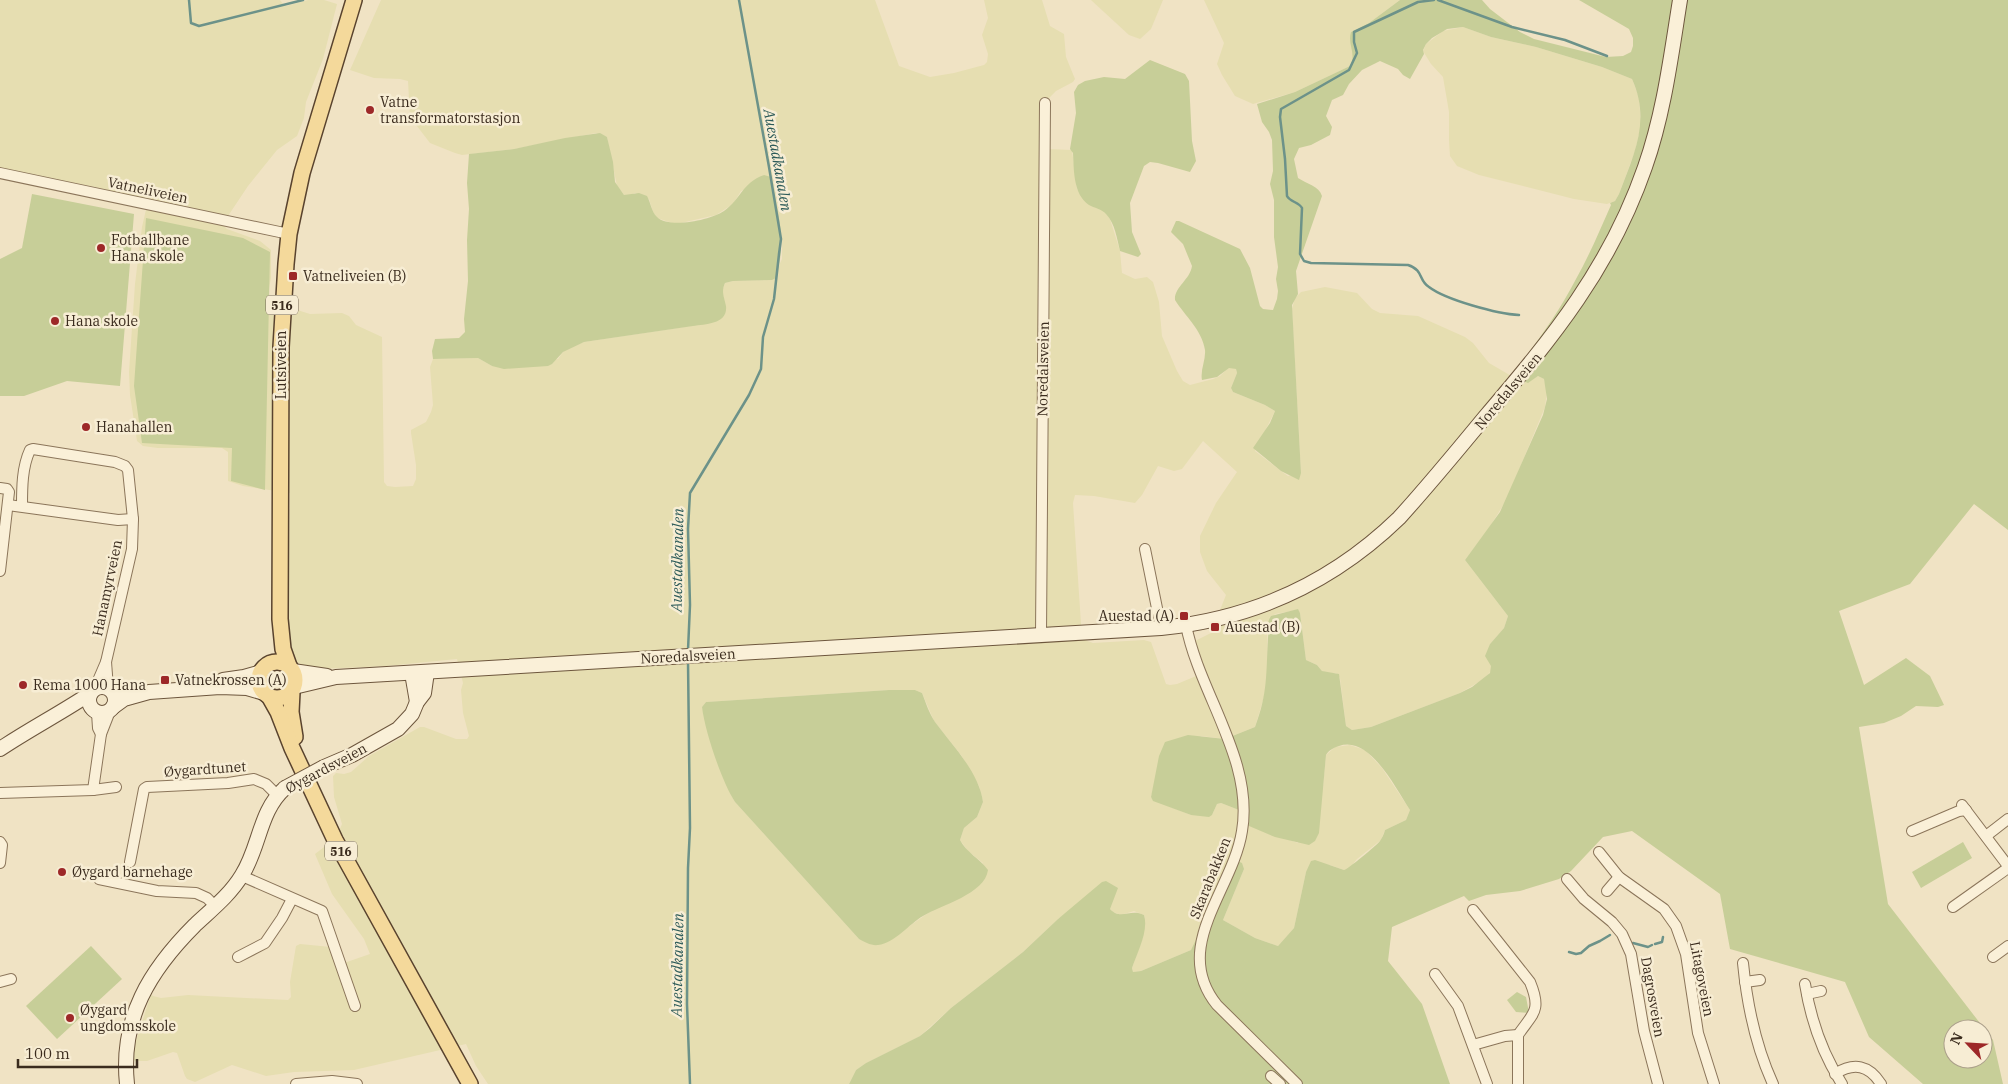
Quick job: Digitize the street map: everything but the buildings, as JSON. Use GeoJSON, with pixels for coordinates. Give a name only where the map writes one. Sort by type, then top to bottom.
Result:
{"type":"FeatureCollection","features":[{"type":"Feature","properties":{"kind":"main road","name":"Lutsiveien"},"geometry":{"type":"LineString","coordinates":[[291,669],[283,649],[280,619],[282,325],[289,234],[302,173],[354,0]]}},
{"type":"Feature","properties":{"kind":"main road","name":"Noredalsveien"},"geometry":{"type":"LineString","coordinates":[[293,689],[336,677],[1161,628],[1186,625],[1240,613],[1284,597],[1332,572],[1352,558],[1382,534],[1414,501],[1551,339],[1596,274],[1636,193],[1658,125],[1680,0]]}},
{"type":"Feature","properties":{"kind":"main road","name":"Lutsiveien"},"geometry":{"type":"LineString","coordinates":[[263,669],[280,619]]}},
{"type":"Feature","properties":{"kind":"main road"},"geometry":{"type":"LineString","coordinates":[[0,749],[101,690],[244,677],[277,662],[291,669]]}},
{"type":"Feature","properties":{"kind":"main road","name":"516"},"geometry":{"type":"LineString","coordinates":[[263,669],[259,681],[300,763],[335,840],[470,1084]]}},
{"type":"Feature","properties":{"kind":"main road","name":"Noredalsveien"},"geometry":{"type":"LineString","coordinates":[[291,669],[336,677]]}},
{"type":"Feature","properties":{"kind":"main road","name":"516"},"geometry":{"type":"LineString","coordinates":[[291,669],[295,677],[292,720],[300,763]]}},
{"type":"Feature","properties":{"kind":"main road","name":"Øygardsveien"},"geometry":{"type":"LineString","coordinates":[[127,1084],[126,1057],[128,1040],[136,1008],[144,991],[161,962],[186,934],[216,906],[242,876],[251,858],[264,818],[281,791],[398,729],[412,714],[417,702],[424,693],[427,672]]}},
{"type":"Feature","properties":{"kind":"main road"},"geometry":{"type":"LineString","coordinates":[[412,673],[417,702]]}},
{"type":"Feature","properties":{"kind":"main road"},"geometry":{"type":"LineString","coordinates":[[56,716],[77,710],[104,710],[124,699],[149,692],[220,686],[247,688],[279,698],[293,689]]}},
{"type":"Feature","properties":{"kind":"main road"},"geometry":{"type":"LineString","coordinates":[[101,690],[115,698],[104,710]]}},
{"type":"Feature","properties":{"kind":"main road"},"geometry":{"type":"LineString","coordinates":[[101,690],[89,702],[104,710]]}},
{"type":"Feature","properties":{"kind":"street","name":"Noredalsveien"},"geometry":{"type":"LineString","coordinates":[[1041,635],[1044,104]]}},
{"type":"Feature","properties":{"kind":"street","name":"Vatneliveien"},"geometry":{"type":"LineString","coordinates":[[0,173],[289,234]]}},
{"type":"Feature","properties":{"kind":"street","name":"Hanamyrveien"},"geometry":{"type":"LineString","coordinates":[[22,506],[22,483],[30,450],[115,462],[125,466],[129,477],[132,549],[101,690]]}},
{"type":"Feature","properties":{"kind":"street"},"geometry":{"type":"LineString","coordinates":[[0,571],[9,492],[8,489],[2,488]]}},
{"type":"Feature","properties":{"kind":"street","name":"Hanamyrveien"},"geometry":{"type":"LineString","coordinates":[[8,504],[118,520],[132,519]]}},
{"type":"Feature","properties":{"kind":"street"},"geometry":{"type":"LineString","coordinates":[[1145,550],[1161,628]]}},
{"type":"Feature","properties":{"kind":"street","name":"Skarabakken"},"geometry":{"type":"LineString","coordinates":[[1186,625],[1194,658],[1234,757],[1241,783],[1244,808],[1243,830],[1237,854],[1202,936],[1200,958],[1202,977],[1206,989],[1217,1005],[1297,1084]]}},
{"type":"Feature","properties":{"kind":"street"},"geometry":{"type":"LineString","coordinates":[[93,790],[100,734],[98,728],[104,710]]}},
{"type":"Feature","properties":{"kind":"street","name":"Øygardtunet"},"geometry":{"type":"LineString","coordinates":[[130,862],[144,790],[147,787],[228,783],[254,779],[281,791]]}},
{"type":"Feature","properties":{"kind":"street"},"geometry":{"type":"LineString","coordinates":[[0,793],[93,790],[116,787]]}},
{"type":"Feature","properties":{"kind":"street"},"geometry":{"type":"LineString","coordinates":[[1912,831],[1959,811],[1964,807],[2008,867],[1953,907]]}},
{"type":"Feature","properties":{"kind":"street"},"geometry":{"type":"LineString","coordinates":[[1986,836],[2008,819]]}},
{"type":"Feature","properties":{"kind":"street"},"geometry":{"type":"LineString","coordinates":[[0,842],[2,846],[0,863]]}},
{"type":"Feature","properties":{"kind":"street","name":"Litagoveien"},"geometry":{"type":"LineString","coordinates":[[1599,852],[1619,877],[1660,904],[1676,926],[1686,954],[1698,1033],[1714,1084]]}},
{"type":"Feature","properties":{"kind":"street"},"geometry":{"type":"LineString","coordinates":[[242,876],[322,911],[355,1006]]}},
{"type":"Feature","properties":{"kind":"street"},"geometry":{"type":"LineString","coordinates":[[1607,891],[1619,877]]}},
{"type":"Feature","properties":{"kind":"street","name":"Dagrosveien"},"geometry":{"type":"LineString","coordinates":[[1567,878],[1584,899],[1612,922],[1622,934],[1631,954],[1644,1031],[1658,1084]]}},
{"type":"Feature","properties":{"kind":"street"},"geometry":{"type":"LineString","coordinates":[[99,879],[157,891],[196,893],[202,895],[216,906]]}},
{"type":"Feature","properties":{"kind":"street"},"geometry":{"type":"LineString","coordinates":[[238,957],[266,943],[292,899]]}},
{"type":"Feature","properties":{"kind":"street"},"geometry":{"type":"LineString","coordinates":[[1473,910],[1530,982],[1535,993],[1537,1006],[1534,1014],[1518,1035],[1518,1084]]}},
{"type":"Feature","properties":{"kind":"street"},"geometry":{"type":"LineString","coordinates":[[1993,957],[2008,946]]}},
{"type":"Feature","properties":{"kind":"street"},"geometry":{"type":"LineString","coordinates":[[1743,963],[1745,982],[1763,1062],[1773,1084]]}},
{"type":"Feature","properties":{"kind":"street"},"geometry":{"type":"LineString","coordinates":[[1435,974],[1458,1006],[1487,1084]]}},
{"type":"Feature","properties":{"kind":"street"},"geometry":{"type":"LineString","coordinates":[[0,982],[11,979]]}},
{"type":"Feature","properties":{"kind":"street"},"geometry":{"type":"LineString","coordinates":[[1745,982],[1760,980]]}},
{"type":"Feature","properties":{"kind":"street"},"geometry":{"type":"LineString","coordinates":[[1821,991],[1806,989],[1811,1015],[1820,1044],[1842,1084]]}},
{"type":"Feature","properties":{"kind":"street"},"geometry":{"type":"LineString","coordinates":[[1474,1045],[1505,1036],[1518,1035]]}},
{"type":"Feature","properties":{"kind":"street"},"geometry":{"type":"LineString","coordinates":[[1835,1074],[1844,1068],[1853,1066],[1863,1067],[1871,1071],[1881,1084]]}},
{"type":"Feature","properties":{"kind":"street"},"geometry":{"type":"LineString","coordinates":[[1271,1076],[1280,1084]]}},
{"type":"Feature","properties":{"kind":"street"},"geometry":{"type":"LineString","coordinates":[[296,1084],[332,1081],[358,1084]]}},
{"type":"Feature","properties":{"kind":"shaded area"},"geometry":{"type":"Polygon","coordinates":[[[0,0],[280,0],[286,6],[308,0],[324,0],[337,4],[323,59],[306,102],[304,118],[297,136],[277,150],[248,186],[224,222],[224,226],[227,229],[260,241],[271,250],[271,278],[267,298],[269,301],[310,314],[342,313],[349,316],[356,325],[382,337],[384,482],[387,486],[413,486],[416,479],[416,465],[411,430],[426,422],[431,412],[433,405],[430,367],[433,359],[478,358],[492,366],[558,359],[570,347],[584,342],[711,323],[726,308],[722,291],[725,283],[772,280],[782,259],[782,239],[771,177],[741,191],[733,204],[716,215],[681,223],[672,223],[657,218],[649,199],[635,193],[628,196],[624,195],[617,186],[607,137],[596,133],[514,149],[462,155],[430,143],[410,117],[408,81],[374,78],[350,70],[381,0],[875,0],[899,66],[930,77],[954,73],[984,65],[987,62],[988,54],[982,35],[988,18],[984,0],[1042,0],[1050,26],[1064,34],[1066,57],[1075,79],[1056,91],[1045,102],[1046,149],[1072,150],[1077,189],[1106,213],[1110,219],[1120,251],[1122,273],[1135,279],[1147,277],[1153,282],[1159,302],[1162,336],[1183,381],[1190,385],[1213,379],[1220,376],[1228,368],[1233,368],[1236,369],[1237,373],[1231,388],[1233,392],[1275,411],[1255,451],[1281,471],[1288,476],[1301,473],[1292,309],[1295,298],[1301,292],[1325,287],[1357,293],[1372,309],[1380,313],[1418,316],[1465,337],[1473,343],[1489,363],[1520,381],[1528,382],[1538,376],[1544,379],[1547,391],[1545,407],[1507,499],[1489,528],[1465,560],[1508,616],[1504,628],[1490,644],[1492,670],[1484,679],[1460,693],[1371,727],[1352,730],[1346,726],[1340,678],[1336,673],[1328,674],[1317,665],[1306,660],[1300,613],[1298,610],[1275,614],[1267,626],[1268,673],[1265,694],[1255,727],[1225,739],[1201,736],[1156,778],[1151,797],[1153,800],[1191,815],[1212,815],[1217,804],[1221,803],[1239,810],[1242,823],[1298,843],[1323,787],[1326,755],[1335,747],[1350,745],[1365,750],[1382,768],[1410,810],[1406,820],[1385,830],[1381,840],[1357,859],[1349,869],[1344,870],[1330,865],[1306,872],[1294,928],[1278,946],[1255,938],[1223,920],[1244,869],[1191,950],[1141,971],[1133,972],[1132,968],[1142,940],[1144,915],[1134,911],[1121,915],[1110,909],[1069,911],[1023,952],[951,1008],[920,1036],[856,1070],[849,1084],[488,1084],[476,1066],[466,1044],[354,1070],[294,1072],[266,1076],[232,1065],[195,1082],[187,1079],[185,1076],[177,1053],[173,1052],[147,1061],[135,1061],[132,1059],[151,994],[161,998],[188,995],[288,1000],[291,997],[290,982],[296,946],[300,944],[331,947],[344,963],[370,954],[364,939],[332,894],[315,854],[336,838],[342,824],[334,797],[333,776],[336,773],[344,774],[351,772],[369,756],[420,727],[456,739],[467,739],[469,736],[463,713],[461,690],[463,683],[457,659],[386,666],[319,669],[293,661],[287,646],[290,493],[243,486],[228,481],[228,452],[222,448],[158,448],[143,446],[137,441],[130,395],[129,372],[135,284],[142,227],[148,201],[144,198],[95,187],[0,169],[0,0]],[[1203,441],[1182,469],[1174,471],[1158,466],[1142,495],[1135,503],[1094,496],[1075,495],[1073,503],[1082,639],[1093,643],[1144,640],[1151,642],[1166,684],[1170,685],[1201,674],[1195,641],[1217,630],[1220,610],[1226,595],[1207,571],[1200,552],[1200,536],[1216,503],[1237,472],[1203,441]],[[915,690],[706,702],[702,707],[714,751],[735,802],[859,939],[875,945],[888,941],[931,911],[983,863],[968,851],[960,840],[964,828],[977,817],[983,802],[979,786],[961,755],[934,721],[922,693],[915,690]]]}},
{"type":"Feature","properties":{"kind":"shaded area"},"geometry":{"type":"Polygon","coordinates":[[[1091,0],[1163,0],[1151,29],[1140,39],[1129,35],[1091,0]]]}},
{"type":"Feature","properties":{"kind":"shaded area"},"geometry":{"type":"Polygon","coordinates":[[[1204,0],[1400,0],[1369,23],[1351,32],[1354,59],[1350,66],[1295,92],[1253,104],[1235,96],[1222,75],[1217,64],[1224,43],[1204,0]]]}},
{"type":"Feature","properties":{"kind":"shaded area"},"geometry":{"type":"Polygon","coordinates":[[[1463,27],[1491,37],[1536,47],[1602,67],[1632,79],[1639,97],[1641,126],[1635,151],[1615,201],[1607,204],[1574,199],[1479,175],[1457,166],[1450,156],[1449,112],[1443,77],[1431,64],[1423,51],[1426,44],[1443,31],[1463,27]]]}},
{"type":"Feature","properties":{"kind":"green space"},"geometry":{"type":"Polygon","coordinates":[[[1400,0],[1482,0],[1490,9],[1520,32],[1534,39],[1606,57],[1623,56],[1631,52],[1633,38],[1629,29],[1579,0],[2008,0],[2008,530],[1974,504],[1910,584],[1839,611],[1864,685],[1906,658],[1930,676],[1944,705],[1938,707],[1916,706],[1901,716],[1884,723],[1859,727],[1888,904],[1977,1019],[1943,1019],[1943,1069],[1993,1069],[1993,1040],[2003,1084],[1923,1084],[1869,1037],[1845,982],[1730,949],[1720,894],[1632,831],[1603,837],[1571,871],[1559,879],[1520,891],[1486,895],[1469,901],[1464,896],[1392,927],[1388,961],[1422,1004],[1450,1084],[849,1084],[856,1070],[866,1063],[920,1036],[951,1008],[1023,952],[1102,882],[1106,881],[1118,888],[1110,909],[1118,914],[1139,913],[1144,915],[1144,935],[1132,968],[1133,972],[1141,971],[1191,950],[1235,860],[1242,863],[1244,869],[1223,920],[1255,938],[1278,946],[1294,928],[1306,872],[1311,861],[1315,860],[1344,870],[1378,843],[1385,830],[1406,820],[1410,810],[1390,778],[1371,756],[1361,748],[1350,745],[1339,746],[1330,750],[1326,755],[1319,833],[1315,841],[1309,845],[1275,837],[1242,823],[1239,810],[1221,803],[1217,804],[1212,815],[1209,817],[1191,815],[1153,801],[1151,797],[1159,756],[1165,742],[1188,735],[1225,739],[1255,727],[1264,693],[1268,624],[1271,616],[1298,609],[1306,660],[1317,665],[1322,671],[1339,674],[1346,726],[1352,730],[1371,727],[1460,693],[1472,687],[1490,673],[1491,666],[1485,656],[1490,644],[1504,628],[1508,616],[1465,560],[1500,512],[1543,415],[1547,399],[1544,379],[1538,376],[1528,383],[1511,376],[1562,305],[1590,252],[1611,205],[1610,203],[1615,201],[1619,194],[1635,151],[1638,137],[1640,109],[1638,94],[1632,79],[1602,67],[1536,47],[1491,37],[1463,27],[1447,29],[1432,38],[1426,44],[1423,50],[1424,54],[1410,79],[1398,69],[1380,61],[1362,70],[1349,84],[1343,95],[1332,100],[1326,116],[1332,127],[1330,135],[1311,145],[1299,148],[1294,159],[1298,178],[1315,187],[1322,196],[1296,271],[1298,294],[1292,305],[1301,473],[1299,480],[1281,471],[1253,448],[1270,423],[1275,411],[1233,392],[1231,388],[1237,373],[1236,369],[1229,368],[1217,377],[1202,380],[1205,354],[1203,343],[1197,330],[1175,300],[1177,291],[1191,271],[1192,266],[1183,244],[1171,232],[1176,221],[1179,221],[1240,249],[1250,268],[1260,306],[1263,309],[1273,310],[1278,291],[1276,279],[1278,267],[1274,237],[1274,200],[1270,184],[1273,171],[1272,140],[1262,122],[1257,104],[1295,92],[1350,66],[1353,57],[1350,41],[1351,32],[1369,23],[1400,0]]]}},
{"type":"Feature","properties":{"kind":"green space"},"geometry":{"type":"Polygon","coordinates":[[[1150,60],[1185,74],[1189,81],[1192,141],[1196,161],[1190,172],[1158,163],[1150,162],[1144,166],[1130,203],[1132,232],[1141,254],[1138,257],[1120,251],[1112,222],[1104,212],[1089,205],[1080,195],[1075,181],[1073,153],[1070,149],[1076,113],[1074,92],[1078,85],[1085,81],[1104,77],[1125,79],[1150,60]]]}},
{"type":"Feature","properties":{"kind":"green space"},"geometry":{"type":"Polygon","coordinates":[[[600,133],[607,137],[613,162],[615,182],[624,195],[639,193],[647,196],[655,215],[663,221],[690,222],[718,214],[730,206],[751,182],[764,175],[771,177],[779,215],[781,239],[781,251],[776,278],[772,280],[725,283],[723,292],[726,312],[720,320],[715,322],[584,342],[563,352],[548,366],[504,369],[492,366],[478,358],[433,359],[432,351],[435,339],[459,338],[465,332],[464,319],[468,281],[467,240],[469,209],[467,183],[469,154],[514,149],[600,133]]]}},
{"type":"Feature","properties":{"kind":"green space"},"geometry":{"type":"Polygon","coordinates":[[[32,194],[134,214],[120,386],[67,381],[24,396],[0,396],[0,259],[22,248],[32,194]]]}},
{"type":"Feature","properties":{"kind":"green space"},"geometry":{"type":"Polygon","coordinates":[[[146,218],[243,238],[270,252],[265,490],[231,481],[232,448],[142,443],[134,386],[146,218]]]}},
{"type":"Feature","properties":{"kind":"green space"},"geometry":{"type":"Polygon","coordinates":[[[915,690],[922,693],[935,722],[971,770],[983,802],[977,817],[964,828],[960,840],[988,870],[979,886],[971,892],[918,919],[890,941],[876,945],[868,944],[859,939],[735,802],[715,756],[702,707],[706,702],[915,690]]]}},
{"type":"Feature","properties":{"kind":"green space"},"geometry":{"type":"Polygon","coordinates":[[[1963,842],[1972,858],[1921,888],[1912,872],[1963,842]]]}},
{"type":"Feature","properties":{"kind":"green space"},"geometry":{"type":"Polygon","coordinates":[[[91,946],[122,979],[57,1039],[26,1006],[91,946]]]}},
{"type":"Feature","properties":{"kind":"green space"},"geometry":{"type":"Polygon","coordinates":[[[1517,992],[1526,997],[1529,1013],[1516,1012],[1507,1000],[1517,992]]]}},
{"type":"Feature","properties":{"kind":"waterway"},"geometry":{"type":"LineString","coordinates":[[189,0],[191,23],[199,26],[303,0]]}},
{"type":"Feature","properties":{"kind":"waterway","name":"Auestadkanalen"},"geometry":{"type":"LineString","coordinates":[[688,650],[690,605],[688,529],[690,493],[749,395],[761,369],[763,337],[774,299],[781,239],[739,0]]}},
{"type":"Feature","properties":{"kind":"waterway"},"geometry":{"type":"LineString","coordinates":[[1434,0],[1418,2],[1354,32],[1357,53],[1349,70],[1281,109],[1280,117],[1287,196],[1302,208],[1300,254],[1304,261],[1311,263],[1408,265],[1419,272],[1423,281],[1429,287],[1447,297],[1486,309],[1519,315]]}},
{"type":"Feature","properties":{"kind":"waterway"},"geometry":{"type":"LineString","coordinates":[[1438,0],[1512,27],[1565,40],[1607,56]]}},
{"type":"Feature","properties":{"kind":"waterway","name":"Auestadkanalen"},"geometry":{"type":"LineString","coordinates":[[688,661],[690,828],[687,1004],[690,1084]]}},
{"type":"Feature","properties":{"kind":"waterway"},"geometry":{"type":"LineString","coordinates":[[1569,952],[1581,953],[1589,946],[1610,935]]}},
{"type":"Feature","properties":{"kind":"waterway"},"geometry":{"type":"LineString","coordinates":[[1655,944],[1662,942],[1663,937]]}},
{"type":"Feature","properties":{"kind":"waterway"},"geometry":{"type":"LineString","coordinates":[[1633,943],[1648,947],[1652,945]]}},
{"type":"Feature","properties":{"kind":"place","name":"Vatne transformatorstasjon"},"geometry":{"type":"Point","coordinates":[370,110]}},
{"type":"Feature","properties":{"kind":"place","name":"Fotballbane Hana skole"},"geometry":{"type":"Point","coordinates":[101,248]}},
{"type":"Feature","properties":{"kind":"place","name":"Vatneliveien (B)"},"geometry":{"type":"Point","coordinates":[293,276]}},
{"type":"Feature","properties":{"kind":"place","name":"Hana skole"},"geometry":{"type":"Point","coordinates":[55,321]}},
{"type":"Feature","properties":{"kind":"place","name":"Hanahallen"},"geometry":{"type":"Point","coordinates":[86,427]}},
{"type":"Feature","properties":{"kind":"place","name":"Auestad (A)"},"geometry":{"type":"Point","coordinates":[1184,616]}},
{"type":"Feature","properties":{"kind":"place","name":"Auestad (B)"},"geometry":{"type":"Point","coordinates":[1215,627]}},
{"type":"Feature","properties":{"kind":"place","name":"Vatnekrossen (A)"},"geometry":{"type":"Point","coordinates":[165,680]}},
{"type":"Feature","properties":{"kind":"place","name":"Rema 1000 Hana"},"geometry":{"type":"Point","coordinates":[23,685]}},
{"type":"Feature","properties":{"kind":"place","name":"Øygard barnehage"},"geometry":{"type":"Point","coordinates":[62,872]}},
{"type":"Feature","properties":{"kind":"place","name":"Øygard ungdomsskole"},"geometry":{"type":"Point","coordinates":[70,1018]}}]}
